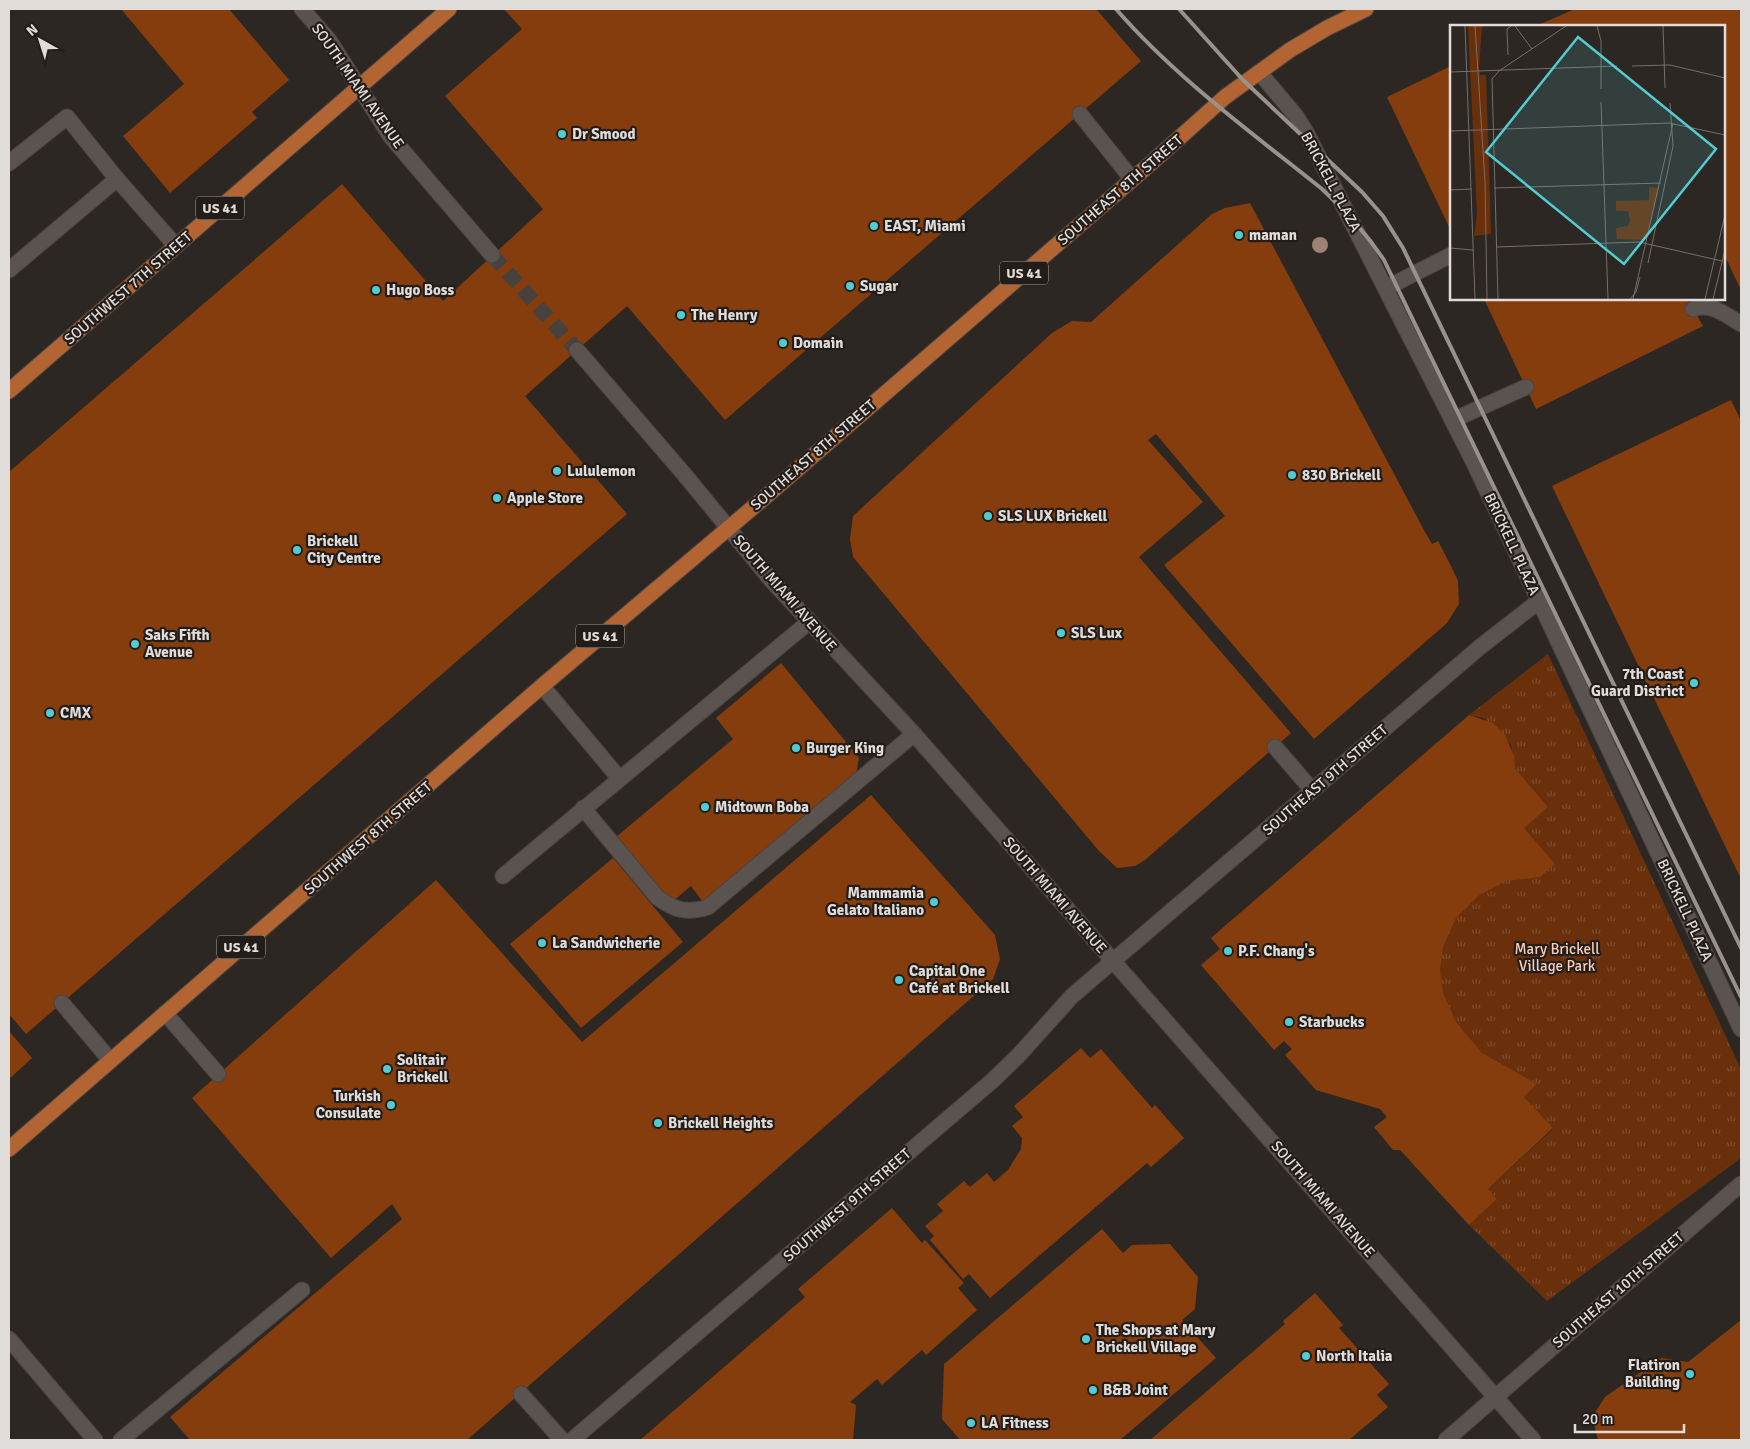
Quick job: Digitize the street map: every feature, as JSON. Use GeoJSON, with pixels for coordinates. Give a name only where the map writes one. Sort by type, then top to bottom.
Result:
{"type":"FeatureCollection","features":[{"type":"Feature","properties":{"kind":"main road","name":"US 41"},"geometry":{"type":"LineString","coordinates":[[360,87],[450,9]]}},
{"type":"Feature","properties":{"kind":"main road","name":"SOUTHEAST 8TH STREET"},"geometry":{"type":"LineString","coordinates":[[728,527],[1132,179],[1224,97],[1290,50],[1327,28],[1366,9]]}},
{"type":"Feature","properties":{"kind":"main road","name":"SOUTHWEST 7TH STREET"},"geometry":{"type":"LineString","coordinates":[[9,391],[360,87]]}},
{"type":"Feature","properties":{"kind":"main road","name":"SOUTHWEST 8TH STREET"},"geometry":{"type":"LineString","coordinates":[[9,1148],[728,527]]}},
{"type":"Feature","properties":{"kind":"street","name":"SOUTH MIAMI AVENUE"},"geometry":{"type":"LineString","coordinates":[[302,9],[329,40],[391,137],[492,254]]}},
{"type":"Feature","properties":{"kind":"street","name":"BRICKELL PLAZA"},"geometry":{"type":"LineString","coordinates":[[1259,72],[1296,116],[1306,132],[1453,420],[1741,1029]]}},
{"type":"Feature","properties":{"kind":"street"},"geometry":{"type":"LineString","coordinates":[[1080,114],[1132,179]]}},
{"type":"Feature","properties":{"kind":"street"},"geometry":{"type":"LineString","coordinates":[[9,163],[67,117],[117,180],[176,246]]}},
{"type":"Feature","properties":{"kind":"street"},"geometry":{"type":"LineString","coordinates":[[9,270],[117,180]]}},
{"type":"Feature","properties":{"kind":"street"},"geometry":{"type":"LineString","coordinates":[[1386,288],[1450,256]]}},
{"type":"Feature","properties":{"kind":"street"},"geometry":{"type":"LineString","coordinates":[[1693,309],[1703,306],[1722,312],[1741,324]]}},
{"type":"Feature","properties":{"kind":"street","name":"SOUTH MIAMI AVENUE"},"geometry":{"type":"LineString","coordinates":[[577,350],[809,622],[914,734],[1533,1440]]}},
{"type":"Feature","properties":{"kind":"street"},"geometry":{"type":"LineString","coordinates":[[1453,420],[1526,387]]}},
{"type":"Feature","properties":{"kind":"street","name":"SOUTHEAST 9TH STREET"},"geometry":{"type":"LineString","coordinates":[[1113,960],[1502,628],[1539,601]]}},
{"type":"Feature","properties":{"kind":"street"},"geometry":{"type":"LineString","coordinates":[[503,876],[809,622]]}},
{"type":"Feature","properties":{"kind":"street"},"geometry":{"type":"LineString","coordinates":[[542,686],[619,778]]}},
{"type":"Feature","properties":{"kind":"street"},"geometry":{"type":"LineString","coordinates":[[583,808],[657,897],[670,907],[685,912],[697,911],[708,907],[914,734]]}},
{"type":"Feature","properties":{"kind":"street"},"geometry":{"type":"LineString","coordinates":[[1275,747],[1312,790]]}},
{"type":"Feature","properties":{"kind":"street","name":"SOUTHWEST 9TH STREET"},"geometry":{"type":"LineString","coordinates":[[572,1440],[992,1081],[1025,1049],[1072,996],[1113,960]]}},
{"type":"Feature","properties":{"kind":"street"},"geometry":{"type":"LineString","coordinates":[[62,1003],[110,1060]]}},
{"type":"Feature","properties":{"kind":"street"},"geometry":{"type":"LineString","coordinates":[[165,1013],[218,1074]]}},
{"type":"Feature","properties":{"kind":"street","name":"SOUTHEAST 10TH STREET"},"geometry":{"type":"LineString","coordinates":[[1446,1440],[1741,1184]]}},
{"type":"Feature","properties":{"kind":"street"},"geometry":{"type":"LineString","coordinates":[[121,1440],[302,1290]]}},
{"type":"Feature","properties":{"kind":"street"},"geometry":{"type":"LineString","coordinates":[[9,1339],[95,1440]]}},
{"type":"Feature","properties":{"kind":"street"},"geometry":{"type":"LineString","coordinates":[[521,1394],[562,1440]]}},
{"type":"Feature","properties":{"kind":"green space","name":"Mary Brickell Village Park"},"geometry":{"type":"Polygon","coordinates":[[[1548,654],[1741,1069],[1741,1158],[1547,1301],[1469,1225],[1497,1199],[1488,1189],[1553,1129],[1524,1097],[1537,1084],[1481,1052],[1302,1015],[1548,807],[1515,768],[1511,745],[1498,729],[1483,718],[1469,715],[1548,654]]]}},
{"type":"Feature","properties":{"kind":"building"},"geometry":{"type":"Polygon","coordinates":[[[121,9],[229,9],[289,80],[252,112],[257,118],[170,193],[123,136],[184,84],[121,9]]]}},
{"type":"Feature","properties":{"kind":"building","name":"Brickell City Centre"},"geometry":{"type":"Polygon","coordinates":[[[504,9],[1096,9],[1141,61],[725,420],[627,306],[525,396],[627,514],[26,1034],[9,1014],[9,472],[342,184],[443,301],[543,209],[445,96],[522,29],[504,9]]]}},
{"type":"Feature","properties":{"kind":"building"},"geometry":{"type":"Polygon","coordinates":[[[1575,9],[1741,9],[1741,290],[1725,256],[1725,25],[1538,25],[1575,9]]]}},
{"type":"Feature","properties":{"kind":"building"},"geometry":{"type":"Polygon","coordinates":[[[1450,66],[1450,229],[1387,97],[1450,66]]]}},
{"type":"Feature","properties":{"kind":"building"},"geometry":{"type":"Polygon","coordinates":[[[1250,203],[1425,532],[1432,544],[1438,541],[1458,581],[1459,604],[1447,623],[1314,739],[1164,565],[1225,516],[1156,434],[1148,440],[1203,502],[1139,557],[1291,733],[1145,860],[1135,866],[1117,868],[1099,851],[853,557],[850,539],[853,516],[1052,333],[1072,321],[1091,322],[1212,214],[1225,208],[1250,203]]]}},
{"type":"Feature","properties":{"kind":"building"},"geometry":{"type":"Polygon","coordinates":[[[1484,300],[1688,300],[1703,326],[1536,409],[1484,300]]]}},
{"type":"Feature","properties":{"kind":"building","name":"7th Coast Guard District"},"geometry":{"type":"Polygon","coordinates":[[[1731,400],[1741,421],[1741,879],[1552,486],[1731,400]]]}},
{"type":"Feature","properties":{"kind":"building"},"geometry":{"type":"Polygon","coordinates":[[[781,663],[859,758],[855,780],[830,801],[826,797],[703,902],[691,886],[672,902],[616,837],[733,739],[716,718],[781,663]]]}},
{"type":"Feature","properties":{"kind":"building"},"geometry":{"type":"Polygon","coordinates":[[[1469,715],[1493,723],[1505,735],[1514,756],[1515,768],[1548,807],[1524,828],[1555,864],[1540,877],[1506,881],[1478,896],[1456,918],[1443,947],[1440,970],[1443,993],[1456,1022],[1481,1052],[1537,1084],[1524,1097],[1553,1128],[1488,1189],[1497,1199],[1469,1225],[1400,1150],[1393,1150],[1374,1127],[1387,1117],[1380,1109],[1316,1090],[1285,1055],[1292,1049],[1284,1041],[1274,1050],[1201,965],[1220,949],[1211,938],[1469,715]]]}},
{"type":"Feature","properties":{"kind":"building"},"geometry":{"type":"Polygon","coordinates":[[[871,795],[995,935],[1000,959],[993,979],[467,1440],[190,1440],[170,1417],[402,1219],[392,1204],[331,1258],[192,1098],[436,880],[582,1042],[871,795]]]}},
{"type":"Feature","properties":{"kind":"building"},"geometry":{"type":"Polygon","coordinates":[[[613,858],[683,942],[581,1028],[510,944],[613,858]]]}},
{"type":"Feature","properties":{"kind":"building"},"geometry":{"type":"Polygon","coordinates":[[[9,1031],[32,1058],[9,1079],[9,1031]]]}},
{"type":"Feature","properties":{"kind":"building"},"geometry":{"type":"Polygon","coordinates":[[[1081,1048],[1090,1058],[1101,1049],[1152,1108],[1155,1105],[1184,1138],[1151,1167],[1147,1163],[990,1298],[969,1274],[963,1279],[930,1240],[934,1236],[925,1226],[943,1211],[937,1204],[964,1181],[970,1187],[987,1173],[994,1182],[1008,1170],[1021,1149],[1022,1138],[1012,1126],[1023,1117],[1014,1106],[1081,1048]]]}},
{"type":"Feature","properties":{"kind":"building"},"geometry":{"type":"Polygon","coordinates":[[[892,1208],[922,1243],[925,1240],[964,1283],[958,1288],[977,1310],[926,1355],[922,1350],[882,1385],[877,1379],[850,1402],[856,1405],[853,1440],[640,1440],[805,1297],[798,1289],[892,1208]]]}},
{"type":"Feature","properties":{"kind":"building","name":"The Shops at Mary Brickell Village"},"geometry":{"type":"Polygon","coordinates":[[[1102,1229],[1123,1253],[1132,1245],[1170,1244],[1198,1277],[1195,1309],[1182,1320],[1216,1358],[1120,1440],[960,1440],[942,1419],[944,1364],[1102,1229]]]}},
{"type":"Feature","properties":{"kind":"building","name":"North Italia"},"geometry":{"type":"Polygon","coordinates":[[[1315,1293],[1343,1325],[1339,1328],[1389,1384],[1377,1395],[1388,1407],[1349,1440],[1150,1440],[1285,1324],[1283,1321],[1315,1293]]]}},
{"type":"Feature","properties":{"kind":"building","name":"Flatiron Building"},"geometry":{"type":"Polygon","coordinates":[[[1741,1320],[1741,1440],[1598,1440],[1592,1417],[1605,1397],[1661,1358],[1688,1362],[1741,1320]]]}},
{"type":"Feature","properties":{"kind":"tunnel"},"geometry":{"type":"LineString","coordinates":[[492,255],[577,350]]}},
{"type":"Feature","properties":{"kind":"railway"},"geometry":{"type":"LineString","coordinates":[[1116,9],[1139,34],[1189,81],[1322,189],[1355,223],[1384,260],[1741,997]]}},
{"type":"Feature","properties":{"kind":"railway"},"geometry":{"type":"LineString","coordinates":[[1179,9],[1243,80],[1362,192],[1383,216],[1403,248],[1741,948]]}},
{"type":"Feature","properties":{"kind":"place","name":"Dr Smood"},"geometry":{"type":"Point","coordinates":[562,134]}},
{"type":"Feature","properties":{"kind":"place","name":"EAST, Miami"},"geometry":{"type":"Point","coordinates":[874,226]}},
{"type":"Feature","properties":{"kind":"place","name":"maman"},"geometry":{"type":"Point","coordinates":[1239,235]}},
{"type":"Feature","properties":{"kind":"place","name":"Sugar"},"geometry":{"type":"Point","coordinates":[850,286]}},
{"type":"Feature","properties":{"kind":"place","name":"Hugo Boss"},"geometry":{"type":"Point","coordinates":[376,290]}},
{"type":"Feature","properties":{"kind":"place","name":"The Henry"},"geometry":{"type":"Point","coordinates":[681,315]}},
{"type":"Feature","properties":{"kind":"place","name":"Domain"},"geometry":{"type":"Point","coordinates":[783,343]}},
{"type":"Feature","properties":{"kind":"place","name":"Lululemon"},"geometry":{"type":"Point","coordinates":[557,471]}},
{"type":"Feature","properties":{"kind":"place","name":"830 Brickell"},"geometry":{"type":"Point","coordinates":[1292,475]}},
{"type":"Feature","properties":{"kind":"place","name":"Apple Store"},"geometry":{"type":"Point","coordinates":[497,498]}},
{"type":"Feature","properties":{"kind":"place","name":"SLS LUX Brickell"},"geometry":{"type":"Point","coordinates":[988,516]}},
{"type":"Feature","properties":{"kind":"place","name":"Brickell City Centre"},"geometry":{"type":"Point","coordinates":[297,550]}},
{"type":"Feature","properties":{"kind":"place","name":"SLS Lux"},"geometry":{"type":"Point","coordinates":[1061,633]}},
{"type":"Feature","properties":{"kind":"place","name":"Saks Fifth Avenue"},"geometry":{"type":"Point","coordinates":[135,644]}},
{"type":"Feature","properties":{"kind":"place","name":"7th Coast Guard District"},"geometry":{"type":"Point","coordinates":[1694,683]}},
{"type":"Feature","properties":{"kind":"place","name":"CMX"},"geometry":{"type":"Point","coordinates":[50,713]}},
{"type":"Feature","properties":{"kind":"place","name":"Burger King"},"geometry":{"type":"Point","coordinates":[796,748]}},
{"type":"Feature","properties":{"kind":"place","name":"Midtown Boba"},"geometry":{"type":"Point","coordinates":[705,807]}},
{"type":"Feature","properties":{"kind":"place","name":"Mammamia Gelato Italiano"},"geometry":{"type":"Point","coordinates":[934,902]}},
{"type":"Feature","properties":{"kind":"place","name":"La Sandwicherie"},"geometry":{"type":"Point","coordinates":[542,943]}},
{"type":"Feature","properties":{"kind":"place","name":"P.F. Chang's"},"geometry":{"type":"Point","coordinates":[1228,951]}},
{"type":"Feature","properties":{"kind":"place","name":"Capital One Café at Brickell"},"geometry":{"type":"Point","coordinates":[899,980]}},
{"type":"Feature","properties":{"kind":"place","name":"Starbucks"},"geometry":{"type":"Point","coordinates":[1289,1022]}},
{"type":"Feature","properties":{"kind":"place","name":"Solitair Brickell"},"geometry":{"type":"Point","coordinates":[387,1069]}},
{"type":"Feature","properties":{"kind":"place","name":"Turkish Consulate"},"geometry":{"type":"Point","coordinates":[391,1105]}},
{"type":"Feature","properties":{"kind":"place","name":"Brickell Heights"},"geometry":{"type":"Point","coordinates":[658,1123]}},
{"type":"Feature","properties":{"kind":"place","name":"The Shops at Mary Brickell Village"},"geometry":{"type":"Point","coordinates":[1086,1339]}},
{"type":"Feature","properties":{"kind":"place","name":"North Italia"},"geometry":{"type":"Point","coordinates":[1306,1356]}},
{"type":"Feature","properties":{"kind":"place","name":"Flatiron Building"},"geometry":{"type":"Point","coordinates":[1690,1374]}},
{"type":"Feature","properties":{"kind":"place","name":"B&B Joint"},"geometry":{"type":"Point","coordinates":[1093,1390]}},
{"type":"Feature","properties":{"kind":"place","name":"LA Fitness"},"geometry":{"type":"Point","coordinates":[971,1423]}}]}
